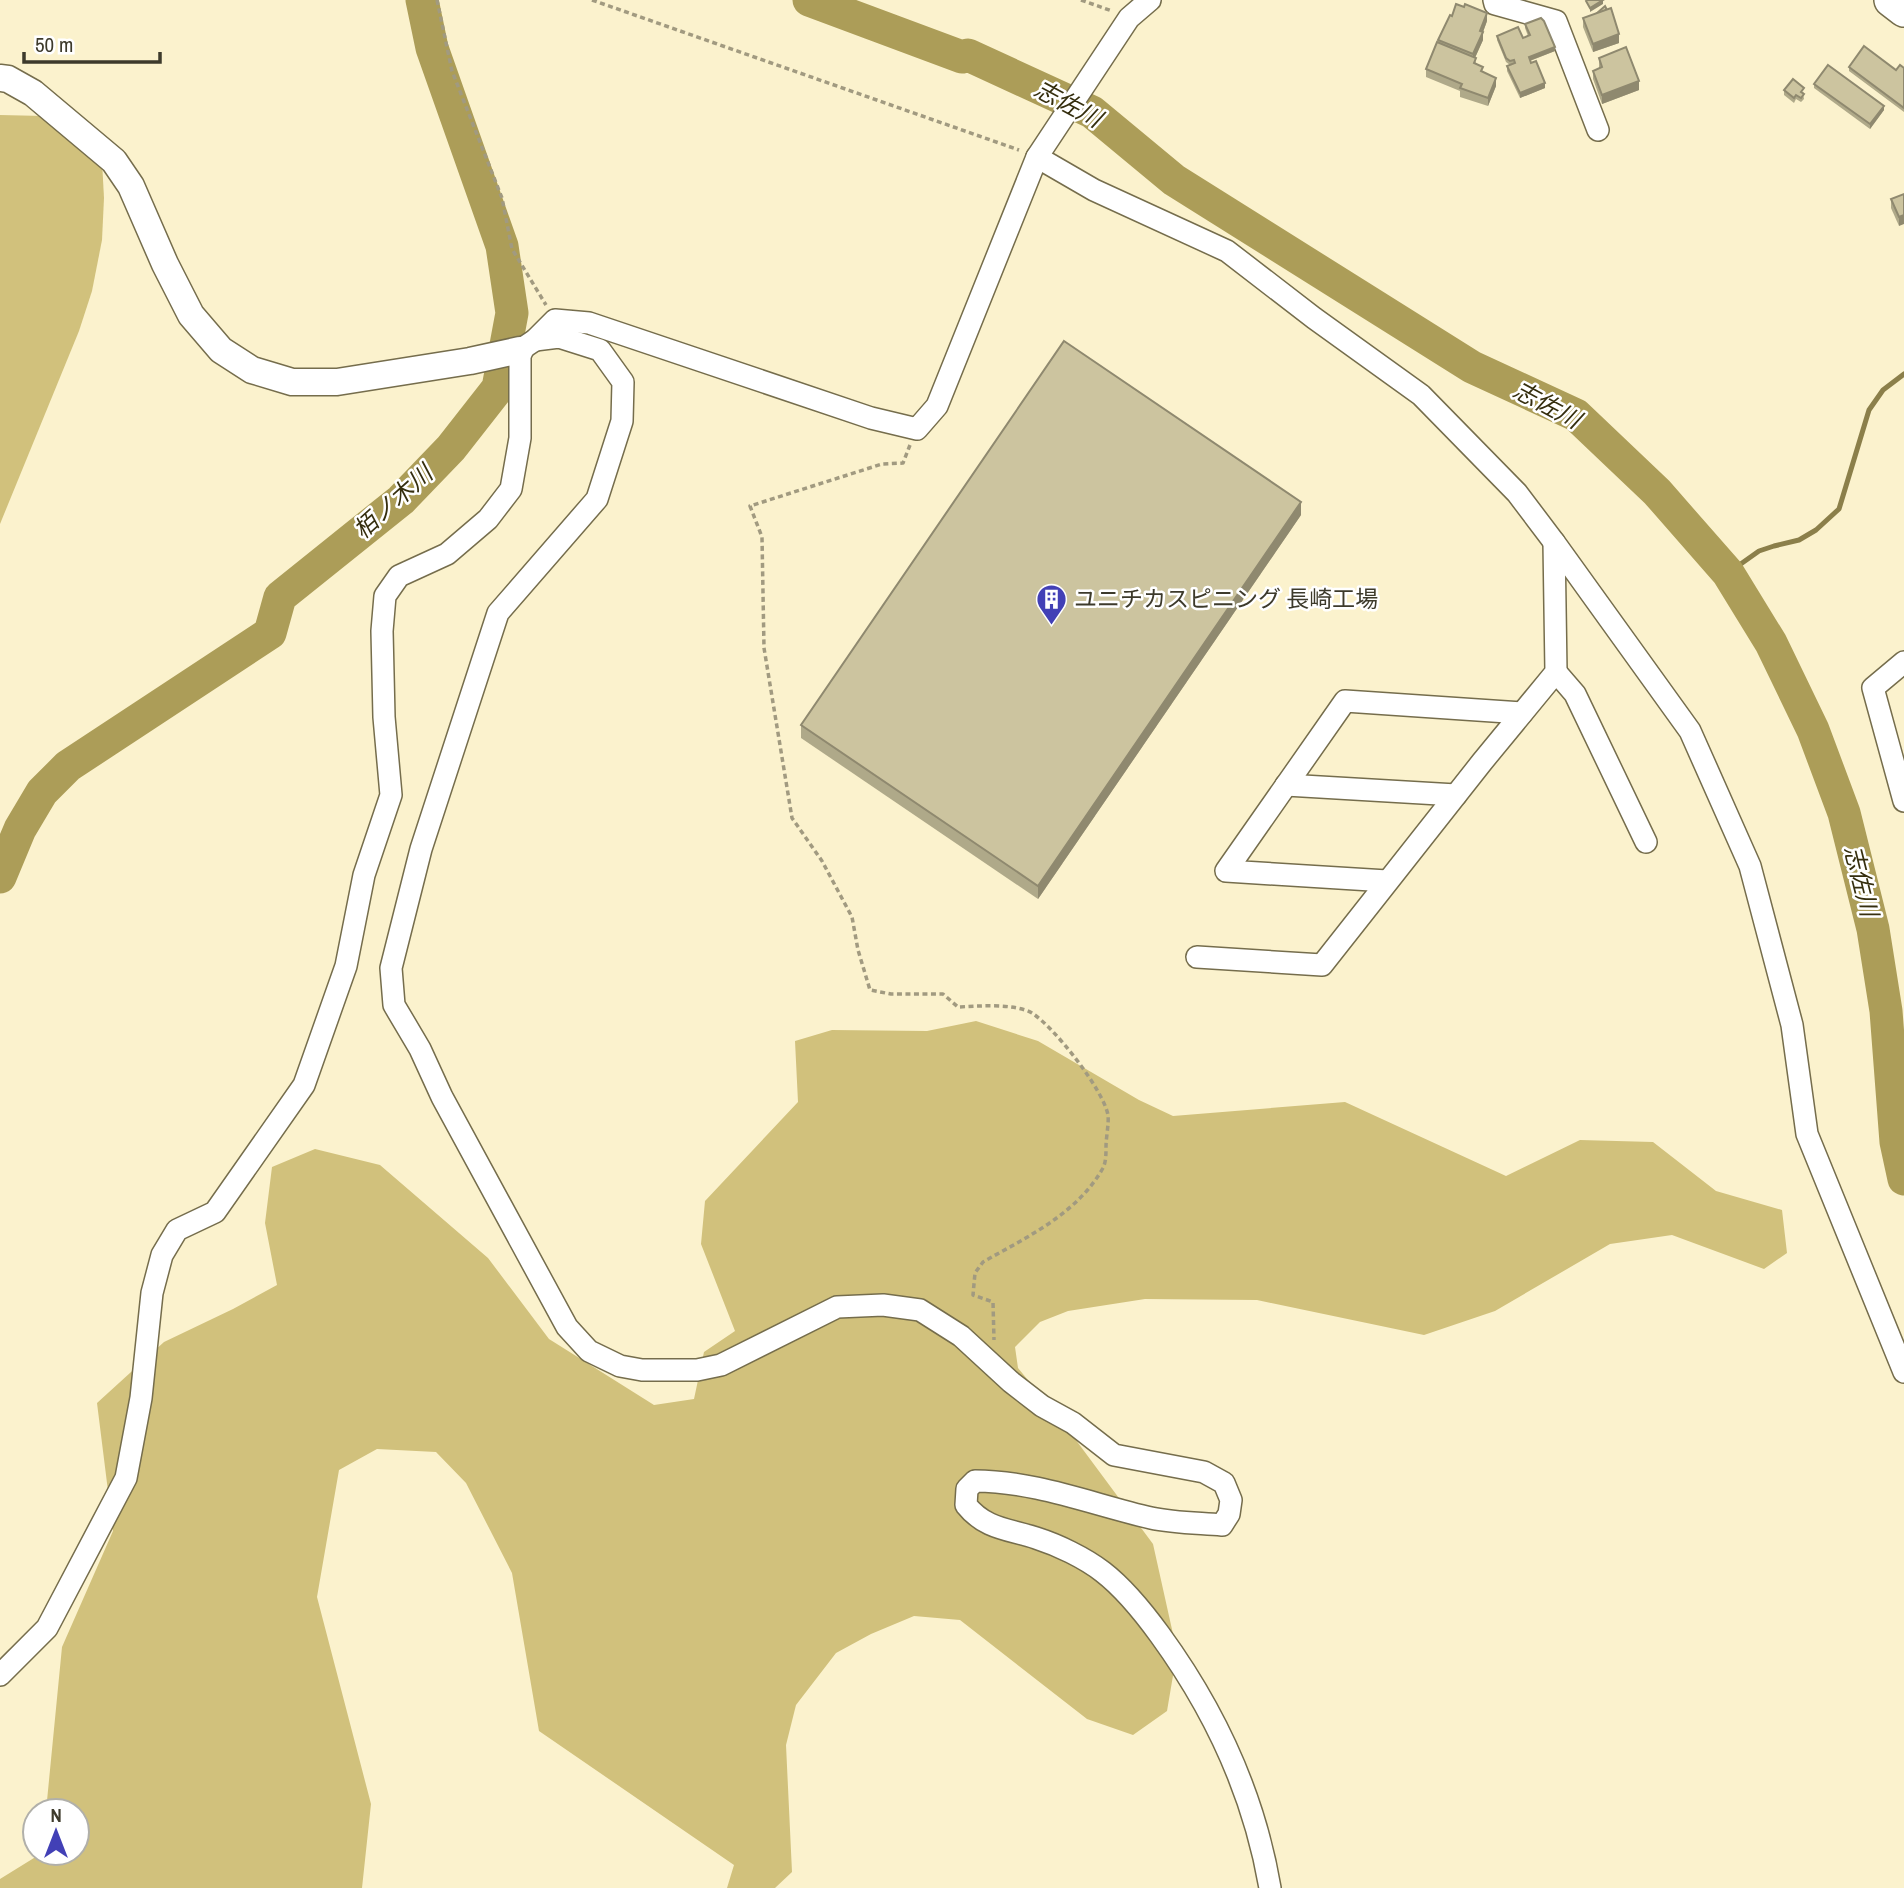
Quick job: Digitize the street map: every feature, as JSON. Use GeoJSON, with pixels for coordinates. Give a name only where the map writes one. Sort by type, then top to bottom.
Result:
{"type":"FeatureCollection","features":[{"type":"Feature","properties":{"kind":"main road"},"geometry":{"type":"LineString","coordinates":[[1891,0],[1904,10]]}},
{"type":"Feature","properties":{"kind":"street"},"geometry":{"type":"LineString","coordinates":[[0,1675],[47,1628],[126,1478],[141,1398],[152,1293],[162,1255],[177,1230],[215,1212],[304,1084],[346,965],[364,875],[391,795],[384,717],[382,631],[385,596],[399,576],[447,554],[488,519],[510,489],[520,438],[527,345],[555,320],[589,323],[870,418],[917,429],[937,406],[1037,157],[1116,36],[1129,18],[1150,0]]}},
{"type":"Feature","properties":{"kind":"street"},"geometry":{"type":"LineString","coordinates":[[1493,0],[1495,4],[1556,21],[1598,130]]}},
{"type":"Feature","properties":{"kind":"street"},"geometry":{"type":"LineString","coordinates":[[0,78],[8,79],[33,93],[114,161],[131,186],[191,315],[221,349],[253,370],[292,382],[337,382],[470,361],[559,337],[600,350],[623,382],[622,421],[597,499],[498,613],[421,849],[391,968],[394,1005],[567,1327],[589,1351],[620,1366],[642,1370],[697,1370],[721,1365],[837,1307],[883,1305],[920,1310],[961,1336],[1042,1406],[1073,1423],[1114,1455],[1204,1472],[1224,1483],[1231,1500],[1230,1514],[1222,1525],[1155,1519],[1069,1496],[996,1481],[975,1481],[967,1489],[965,1505],[977,1519],[1040,1539],[1103,1572],[1143,1611],[1184,1667],[1228,1748],[1242,1779],[1264,1852],[1270,1888]]}},
{"type":"Feature","properties":{"kind":"street"},"geometry":{"type":"LineString","coordinates":[[1037,157],[1094,190],[1227,251],[1421,395],[1517,493],[1690,731],[1750,866],[1793,1025],[1807,1134],[1904,1372]]}},
{"type":"Feature","properties":{"kind":"street"},"geometry":{"type":"LineString","coordinates":[[1197,957],[1322,965],[1556,672],[1554,542]]}},
{"type":"Feature","properties":{"kind":"street"},"geometry":{"type":"LineString","coordinates":[[1904,662],[1873,688],[1904,800]]}},
{"type":"Feature","properties":{"kind":"street"},"geometry":{"type":"LineString","coordinates":[[1556,672],[1576,694],[1646,842]]}},
{"type":"Feature","properties":{"kind":"street"},"geometry":{"type":"LineString","coordinates":[[1387,881],[1226,871],[1345,701],[1522,713]]}},
{"type":"Feature","properties":{"kind":"street"},"geometry":{"type":"LineString","coordinates":[[1286,785],[1456,795]]}},
{"type":"Feature","properties":{"kind":"path"},"geometry":{"type":"LineString","coordinates":[[437,0],[452,71],[502,198],[512,249],[555,320]]}},
{"type":"Feature","properties":{"kind":"path"},"geometry":{"type":"LineString","coordinates":[[592,0],[1037,157]]}},
{"type":"Feature","properties":{"kind":"path"},"geometry":{"type":"LineString","coordinates":[[1082,0],[1129,18]]}},
{"type":"Feature","properties":{"kind":"path"},"geometry":{"type":"LineString","coordinates":[[1101,0],[1101,7]]}},
{"type":"Feature","properties":{"kind":"path"},"geometry":{"type":"LineString","coordinates":[[917,429],[903,463],[882,464],[750,506],[762,537],[764,648],[792,818],[822,862],[852,917],[870,990],[891,994],[943,994],[958,1007],[995,1005],[1031,1013],[1057,1036],[1080,1063],[1108,1115],[1105,1165],[1089,1188],[1058,1218],[983,1262],[975,1273],[973,1295],[993,1302],[995,1367]]}},
{"type":"Feature","properties":{"kind":"shaded area"},"geometry":{"type":"Polygon","coordinates":[[[0,115],[44,116],[102,161],[104,198],[102,240],[92,291],[79,331],[0,524],[0,115]]]}},
{"type":"Feature","properties":{"kind":"shaded area"},"geometry":{"type":"Polygon","coordinates":[[[976,1021],[1038,1041],[1139,1100],[1173,1116],[1345,1102],[1506,1176],[1580,1140],[1653,1142],[1716,1191],[1782,1210],[1787,1253],[1764,1269],[1672,1235],[1610,1244],[1495,1311],[1424,1335],[1257,1300],[1145,1299],[1068,1311],[1040,1322],[1015,1347],[1018,1368],[1064,1424],[1153,1544],[1177,1652],[1167,1711],[1133,1735],[1087,1719],[960,1620],[914,1616],[871,1634],[836,1653],[796,1705],[786,1745],[792,1872],[775,1888],[727,1888],[734,1865],[539,1731],[512,1573],[466,1483],[436,1452],[377,1449],[339,1470],[317,1597],[371,1804],[362,1888],[0,1888],[0,1879],[21,1866],[91,1867],[91,1797],[47,1797],[62,1647],[113,1531],[97,1403],[164,1342],[277,1285],[265,1223],[272,1167],[315,1149],[380,1165],[488,1258],[549,1339],[654,1405],[694,1399],[704,1352],[735,1331],[701,1244],[705,1201],[798,1102],[795,1041],[832,1030],[927,1031],[976,1021]]]}},
{"type":"Feature","properties":{"kind":"building"},"geometry":{"type":"Polygon","coordinates":[[[1587,0],[1603,0],[1590,8],[1587,0]]]}},
{"type":"Feature","properties":{"kind":"building"},"geometry":{"type":"Polygon","coordinates":[[[1456,4],[1464,7],[1465,4],[1487,13],[1480,31],[1483,32],[1473,54],[1438,40],[1456,4]]]}},
{"type":"Feature","properties":{"kind":"building"},"geometry":{"type":"Polygon","coordinates":[[[1611,8],[1619,34],[1593,44],[1583,18],[1611,8]]]}},
{"type":"Feature","properties":{"kind":"building"},"geometry":{"type":"Polygon","coordinates":[[[1541,18],[1555,47],[1529,57],[1531,63],[1536,61],[1545,83],[1520,93],[1507,66],[1515,63],[1514,60],[1506,58],[1497,36],[1518,27],[1523,38],[1530,35],[1525,24],[1541,18]]]}},
{"type":"Feature","properties":{"kind":"building"},"geometry":{"type":"Polygon","coordinates":[[[1437,42],[1476,58],[1474,63],[1483,67],[1481,71],[1496,78],[1488,98],[1460,88],[1462,84],[1426,69],[1437,42]]]}},
{"type":"Feature","properties":{"kind":"building"},"geometry":{"type":"Polygon","coordinates":[[[1864,46],[1896,70],[1900,65],[1904,68],[1904,108],[1849,67],[1864,46]]]}},
{"type":"Feature","properties":{"kind":"building"},"geometry":{"type":"Polygon","coordinates":[[[1626,47],[1639,81],[1602,95],[1593,71],[1602,67],[1599,58],[1626,47]]]}},
{"type":"Feature","properties":{"kind":"building"},"geometry":{"type":"Polygon","coordinates":[[[1828,65],[1884,106],[1870,124],[1814,84],[1828,65]]]}},
{"type":"Feature","properties":{"kind":"building"},"geometry":{"type":"Polygon","coordinates":[[[1793,79],[1804,88],[1801,98],[1796,95],[1794,98],[1784,90],[1793,79]]]}},
{"type":"Feature","properties":{"kind":"building"},"geometry":{"type":"Polygon","coordinates":[[[1904,194],[1904,215],[1899,217],[1891,199],[1904,194]]]}},
{"type":"Feature","properties":{"kind":"building","name":"ユニチカスピニング 長崎工場"},"geometry":{"type":"Polygon","coordinates":[[[1064,341],[1301,502],[1038,886],[801,725],[1064,341]]]}},
{"type":"Feature","properties":{"kind":"waterway","name":"栢ノ木川"},"geometry":{"type":"LineString","coordinates":[[0,877],[20,829],[42,792],[68,766],[270,633],[280,597],[401,500],[451,448],[498,388],[512,313],[502,246],[432,48],[422,0]]}},
{"type":"Feature","properties":{"kind":"waterway","name":"志佐川"},"geometry":{"type":"LineString","coordinates":[[809,0],[962,57],[968,55],[1092,112],[1174,180],[1472,367],[1576,415],[1657,492],[1728,573],[1771,643],[1813,730],[1844,813],[1873,929],[1886,1011],[1896,1142],[1904,1179]]}},
{"type":"Feature","properties":{"kind":"waterway"},"geometry":{"type":"LineString","coordinates":[[1728,573],[1759,551],[1799,540],[1816,530],[1839,509],[1869,410],[1883,390],[1904,374]]}},
{"type":"Feature","properties":{"kind":"place","name":"ユニチカスピニング 長崎工場"},"geometry":{"type":"Point","coordinates":[1051,626]}}]}
